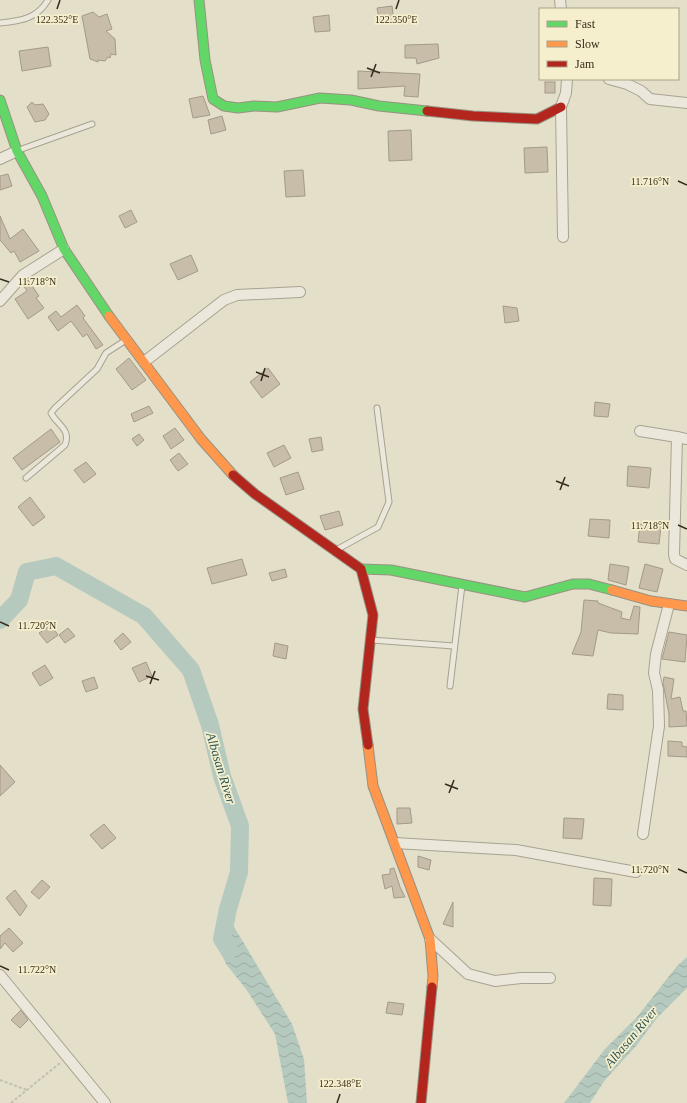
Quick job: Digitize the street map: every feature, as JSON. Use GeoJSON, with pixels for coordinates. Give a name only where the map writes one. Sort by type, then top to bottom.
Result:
{"type":"FeatureCollection","features":[{"type":"Feature","properties":{"kind":"street"},"geometry":{"type":"LineString","coordinates":[[199,0],[205,60],[213,99],[224,106],[238,108],[254,106],[278,107],[320,98],[351,100],[379,106],[473,116],[537,119],[561,107]]}},
{"type":"Feature","properties":{"kind":"street"},"geometry":{"type":"LineString","coordinates":[[563,237],[561,107],[566,93],[567,80]]}},
{"type":"Feature","properties":{"kind":"street"},"geometry":{"type":"LineString","coordinates":[[612,80],[634,87],[650,99],[687,103]]}},
{"type":"Feature","properties":{"kind":"street"},"geometry":{"type":"LineString","coordinates":[[0,100],[16,151],[42,196],[64,249],[94,296],[201,439],[235,476],[255,494],[361,569],[391,570],[525,597],[573,584],[589,584],[651,601],[687,606]]}},
{"type":"Feature","properties":{"kind":"street"},"geometry":{"type":"LineString","coordinates":[[0,159],[16,151]]}},
{"type":"Feature","properties":{"kind":"street"},"geometry":{"type":"LineString","coordinates":[[0,301],[23,275],[64,249]]}},
{"type":"Feature","properties":{"kind":"street"},"geometry":{"type":"LineString","coordinates":[[144,362],[224,300],[237,295],[300,292]]}},
{"type":"Feature","properties":{"kind":"street"},"geometry":{"type":"LineString","coordinates":[[640,432],[682,438],[674,554],[675,560],[687,565]]}},
{"type":"Feature","properties":{"kind":"street"},"geometry":{"type":"LineString","coordinates":[[361,569],[373,615],[363,709],[373,786],[430,939],[433,976],[421,1103]]}},
{"type":"Feature","properties":{"kind":"street"},"geometry":{"type":"LineString","coordinates":[[643,834],[659,726],[658,690],[654,667],[668,604]]}},
{"type":"Feature","properties":{"kind":"street"},"geometry":{"type":"LineString","coordinates":[[395,843],[516,850],[636,872]]}},
{"type":"Feature","properties":{"kind":"street"},"geometry":{"type":"LineString","coordinates":[[430,939],[468,974],[495,981],[521,978],[550,978]]}},
{"type":"Feature","properties":{"kind":"street"},"geometry":{"type":"LineString","coordinates":[[0,975],[104,1103]]}},
{"type":"Feature","properties":{"kind":"lane"},"geometry":{"type":"LineString","coordinates":[[0,23],[23,21],[35,15],[48,0]]}},
{"type":"Feature","properties":{"kind":"lane"},"geometry":{"type":"LineString","coordinates":[[16,151],[92,124]]}},
{"type":"Feature","properties":{"kind":"lane"},"geometry":{"type":"LineString","coordinates":[[26,478],[65,445],[67,432],[51,413],[97,369],[106,353],[126,340]]}},
{"type":"Feature","properties":{"kind":"lane"},"geometry":{"type":"LineString","coordinates":[[335,550],[378,527],[389,502],[377,408]]}},
{"type":"Feature","properties":{"kind":"lane"},"geometry":{"type":"LineString","coordinates":[[450,686],[462,584]]}},
{"type":"Feature","properties":{"kind":"lane"},"geometry":{"type":"LineString","coordinates":[[370,640],[454,646]]}},
{"type":"Feature","properties":{"kind":"path"},"geometry":{"type":"LineString","coordinates":[[11,1103],[67,1057]]}},
{"type":"Feature","properties":{"kind":"path"},"geometry":{"type":"LineString","coordinates":[[0,1080],[27,1090]]}},
{"type":"Feature","properties":{"kind":"water"},"geometry":{"type":"Polygon","coordinates":[[[230,920],[292,1024],[304,1059],[307,1103],[288,1103],[275,1034],[246,989],[226,964],[215,939],[230,920]]]}},
{"type":"Feature","properties":{"kind":"water"},"geometry":{"type":"Polygon","coordinates":[[[687,957],[687,988],[657,1018],[636,1046],[605,1080],[590,1103],[564,1103],[605,1049],[637,1017],[677,966],[687,957]]]}},
{"type":"Feature","properties":{"kind":"building"},"geometry":{"type":"Polygon","coordinates":[[[392,6],[394,21],[380,24],[377,8],[392,6]]]}},
{"type":"Feature","properties":{"kind":"building"},"geometry":{"type":"Polygon","coordinates":[[[93,12],[99,17],[107,14],[112,29],[106,31],[115,39],[116,55],[111,54],[110,58],[108,57],[105,61],[98,60],[98,62],[90,59],[82,16],[93,12]]]}},
{"type":"Feature","properties":{"kind":"building"},"geometry":{"type":"Polygon","coordinates":[[[329,15],[330,31],[315,32],[313,17],[329,15]]]}},
{"type":"Feature","properties":{"kind":"building"},"geometry":{"type":"Polygon","coordinates":[[[438,44],[439,58],[417,64],[416,58],[405,58],[405,45],[438,44]]]}},
{"type":"Feature","properties":{"kind":"building"},"geometry":{"type":"Polygon","coordinates":[[[48,47],[51,66],[22,71],[19,51],[48,47]]]}},
{"type":"Feature","properties":{"kind":"building"},"geometry":{"type":"Polygon","coordinates":[[[358,71],[420,74],[418,97],[404,96],[405,86],[358,89],[358,71]]]}},
{"type":"Feature","properties":{"kind":"building"},"geometry":{"type":"Polygon","coordinates":[[[545,82],[555,82],[555,93],[545,93],[545,82]]]}},
{"type":"Feature","properties":{"kind":"building"},"geometry":{"type":"Polygon","coordinates":[[[203,96],[210,115],[193,118],[189,99],[203,96]]]}},
{"type":"Feature","properties":{"kind":"building"},"geometry":{"type":"Polygon","coordinates":[[[32,102],[35,105],[43,104],[49,114],[45,120],[35,122],[27,107],[32,102]]]}},
{"type":"Feature","properties":{"kind":"building"},"geometry":{"type":"Polygon","coordinates":[[[222,116],[226,130],[211,134],[208,120],[222,116]]]}},
{"type":"Feature","properties":{"kind":"building"},"geometry":{"type":"Polygon","coordinates":[[[411,130],[412,160],[389,161],[388,131],[411,130]]]}},
{"type":"Feature","properties":{"kind":"building"},"geometry":{"type":"Polygon","coordinates":[[[547,147],[548,172],[525,173],[524,148],[547,147]]]}},
{"type":"Feature","properties":{"kind":"building"},"geometry":{"type":"Polygon","coordinates":[[[303,170],[305,196],[286,197],[284,171],[303,170]]]}},
{"type":"Feature","properties":{"kind":"building"},"geometry":{"type":"Polygon","coordinates":[[[8,174],[12,186],[0,190],[0,176],[8,174]]]}},
{"type":"Feature","properties":{"kind":"building"},"geometry":{"type":"Polygon","coordinates":[[[131,210],[137,222],[125,228],[119,216],[131,210]]]}},
{"type":"Feature","properties":{"kind":"building"},"geometry":{"type":"Polygon","coordinates":[[[0,216],[10,239],[23,229],[39,251],[20,262],[14,251],[11,253],[0,240],[0,216]]]}},
{"type":"Feature","properties":{"kind":"building"},"geometry":{"type":"Polygon","coordinates":[[[191,255],[198,271],[178,280],[170,264],[191,255]]]}},
{"type":"Feature","properties":{"kind":"building"},"geometry":{"type":"Polygon","coordinates":[[[28,280],[39,296],[36,298],[44,308],[28,319],[15,299],[27,291],[23,285],[28,280]]]}},
{"type":"Feature","properties":{"kind":"building"},"geometry":{"type":"Polygon","coordinates":[[[77,305],[85,316],[83,318],[103,345],[96,349],[87,334],[83,337],[71,321],[58,331],[48,317],[56,311],[61,317],[77,305]]]}},
{"type":"Feature","properties":{"kind":"building"},"geometry":{"type":"Polygon","coordinates":[[[503,306],[517,308],[519,321],[505,323],[503,306]]]}},
{"type":"Feature","properties":{"kind":"building"},"geometry":{"type":"Polygon","coordinates":[[[129,358],[146,380],[132,390],[116,369],[129,358]]]}},
{"type":"Feature","properties":{"kind":"building"},"geometry":{"type":"Polygon","coordinates":[[[268,368],[280,384],[262,398],[250,382],[268,368]]]}},
{"type":"Feature","properties":{"kind":"building"},"geometry":{"type":"Polygon","coordinates":[[[595,402],[610,404],[608,417],[594,416],[595,402]]]}},
{"type":"Feature","properties":{"kind":"building"},"geometry":{"type":"Polygon","coordinates":[[[149,406],[153,413],[134,422],[131,414],[149,406]]]}},
{"type":"Feature","properties":{"kind":"building"},"geometry":{"type":"Polygon","coordinates":[[[175,428],[184,440],[171,449],[163,436],[175,428]]]}},
{"type":"Feature","properties":{"kind":"building"},"geometry":{"type":"Polygon","coordinates":[[[51,429],[60,442],[22,470],[13,458],[51,429]]]}},
{"type":"Feature","properties":{"kind":"building"},"geometry":{"type":"Polygon","coordinates":[[[139,434],[144,440],[137,446],[132,439],[139,434]]]}},
{"type":"Feature","properties":{"kind":"building"},"geometry":{"type":"Polygon","coordinates":[[[321,437],[323,450],[312,452],[309,439],[321,437]]]}},
{"type":"Feature","properties":{"kind":"building"},"geometry":{"type":"Polygon","coordinates":[[[284,445],[291,458],[274,467],[267,453],[284,445]]]}},
{"type":"Feature","properties":{"kind":"building"},"geometry":{"type":"Polygon","coordinates":[[[179,453],[188,464],[178,471],[170,460],[179,453]]]}},
{"type":"Feature","properties":{"kind":"building"},"geometry":{"type":"Polygon","coordinates":[[[86,462],[96,474],[84,483],[74,470],[86,462]]]}},
{"type":"Feature","properties":{"kind":"building"},"geometry":{"type":"Polygon","coordinates":[[[628,466],[651,468],[649,488],[627,486],[628,466]]]}},
{"type":"Feature","properties":{"kind":"building"},"geometry":{"type":"Polygon","coordinates":[[[298,472],[304,489],[286,495],[280,478],[298,472]]]}},
{"type":"Feature","properties":{"kind":"building"},"geometry":{"type":"Polygon","coordinates":[[[30,497],[45,517],[33,526],[18,507],[30,497]]]}},
{"type":"Feature","properties":{"kind":"building"},"geometry":{"type":"Polygon","coordinates":[[[339,511],[343,525],[325,530],[320,516],[339,511]]]}},
{"type":"Feature","properties":{"kind":"building"},"geometry":{"type":"Polygon","coordinates":[[[590,519],[610,520],[609,538],[588,536],[590,519]]]}},
{"type":"Feature","properties":{"kind":"building"},"geometry":{"type":"Polygon","coordinates":[[[640,524],[661,526],[659,544],[638,542],[640,524]]]}},
{"type":"Feature","properties":{"kind":"building"},"geometry":{"type":"Polygon","coordinates":[[[242,559],[247,575],[212,584],[207,568],[242,559]]]}},
{"type":"Feature","properties":{"kind":"building"},"geometry":{"type":"Polygon","coordinates":[[[610,564],[629,567],[626,585],[608,580],[610,564]]]}},
{"type":"Feature","properties":{"kind":"building"},"geometry":{"type":"Polygon","coordinates":[[[645,564],[663,569],[657,592],[639,588],[645,564]]]}},
{"type":"Feature","properties":{"kind":"building"},"geometry":{"type":"Polygon","coordinates":[[[285,569],[287,577],[272,581],[269,573],[285,569]]]}},
{"type":"Feature","properties":{"kind":"building"},"geometry":{"type":"Polygon","coordinates":[[[584,600],[598,601],[598,603],[622,612],[621,618],[630,620],[634,606],[640,607],[638,634],[611,633],[598,630],[593,656],[572,654],[581,632],[584,600]]]}},
{"type":"Feature","properties":{"kind":"building"},"geometry":{"type":"Polygon","coordinates":[[[51,625],[58,635],[47,643],[39,633],[51,625]]]}},
{"type":"Feature","properties":{"kind":"building"},"geometry":{"type":"Polygon","coordinates":[[[68,628],[75,636],[65,643],[59,635],[68,628]]]}},
{"type":"Feature","properties":{"kind":"building"},"geometry":{"type":"Polygon","coordinates":[[[669,632],[687,635],[685,662],[662,659],[669,632]]]}},
{"type":"Feature","properties":{"kind":"building"},"geometry":{"type":"Polygon","coordinates":[[[123,633],[131,642],[121,650],[114,641],[123,633]]]}},
{"type":"Feature","properties":{"kind":"building"},"geometry":{"type":"Polygon","coordinates":[[[275,643],[288,646],[286,659],[273,656],[275,643]]]}},
{"type":"Feature","properties":{"kind":"building"},"geometry":{"type":"Polygon","coordinates":[[[146,662],[152,676],[139,682],[132,668],[146,662]]]}},
{"type":"Feature","properties":{"kind":"building"},"geometry":{"type":"Polygon","coordinates":[[[45,665],[53,678],[40,686],[32,673],[45,665]]]}},
{"type":"Feature","properties":{"kind":"building"},"geometry":{"type":"Polygon","coordinates":[[[94,677],[98,688],[86,692],[82,681],[94,677]]]}},
{"type":"Feature","properties":{"kind":"building"},"geometry":{"type":"Polygon","coordinates":[[[664,677],[674,679],[671,699],[680,697],[683,711],[686,711],[687,726],[669,727],[669,714],[663,683],[664,677]]]}},
{"type":"Feature","properties":{"kind":"building"},"geometry":{"type":"Polygon","coordinates":[[[608,694],[623,695],[623,710],[607,709],[608,694]]]}},
{"type":"Feature","properties":{"kind":"building"},"geometry":{"type":"Polygon","coordinates":[[[668,741],[682,742],[682,746],[687,747],[687,757],[668,756],[668,741]]]}},
{"type":"Feature","properties":{"kind":"building"},"geometry":{"type":"Polygon","coordinates":[[[0,765],[15,782],[0,796],[0,765]]]}},
{"type":"Feature","properties":{"kind":"building"},"geometry":{"type":"Polygon","coordinates":[[[397,808],[410,808],[412,823],[397,824],[397,808]]]}},
{"type":"Feature","properties":{"kind":"building"},"geometry":{"type":"Polygon","coordinates":[[[564,818],[584,819],[582,839],[563,838],[564,818]]]}},
{"type":"Feature","properties":{"kind":"building"},"geometry":{"type":"Polygon","coordinates":[[[104,824],[116,838],[102,849],[90,835],[104,824]]]}},
{"type":"Feature","properties":{"kind":"building"},"geometry":{"type":"Polygon","coordinates":[[[418,856],[431,860],[429,870],[418,867],[418,856]]]}},
{"type":"Feature","properties":{"kind":"building"},"geometry":{"type":"Polygon","coordinates":[[[394,868],[405,897],[394,898],[392,886],[385,889],[382,875],[390,874],[390,869],[394,868]]]}},
{"type":"Feature","properties":{"kind":"building"},"geometry":{"type":"Polygon","coordinates":[[[594,878],[612,879],[611,906],[593,905],[594,878]]]}},
{"type":"Feature","properties":{"kind":"building"},"geometry":{"type":"Polygon","coordinates":[[[42,880],[50,887],[39,899],[31,892],[42,880]]]}},
{"type":"Feature","properties":{"kind":"building"},"geometry":{"type":"Polygon","coordinates":[[[15,890],[27,906],[20,916],[6,898],[15,890]]]}},
{"type":"Feature","properties":{"kind":"building"},"geometry":{"type":"Polygon","coordinates":[[[453,902],[453,927],[443,924],[453,902]]]}},
{"type":"Feature","properties":{"kind":"building"},"geometry":{"type":"Polygon","coordinates":[[[9,928],[23,943],[13,952],[5,943],[0,949],[0,936],[9,928]]]}},
{"type":"Feature","properties":{"kind":"building"},"geometry":{"type":"Polygon","coordinates":[[[388,1002],[404,1004],[402,1015],[386,1013],[388,1002]]]}},
{"type":"Feature","properties":{"kind":"building"},"geometry":{"type":"Polygon","coordinates":[[[21,1010],[28,1020],[20,1028],[11,1020],[21,1010]]]}},
{"type":"Feature","properties":{"kind":"waterway","name":"Albasan River"},"geometry":{"type":"LineString","coordinates":[[0,620],[19,600],[27,572],[56,566],[144,616],[191,670],[210,725],[222,776],[240,826],[239,872],[228,909],[222,939],[229,950]]}},
{"type":"Feature","properties":{"kind":"traffic: fast"},"geometry":{"type":"LineString","coordinates":[[199,0],[205,60],[213,99],[224,106],[238,108],[254,106],[277,107],[320,98],[351,100],[379,106],[427,111]]}},
{"type":"Feature","properties":{"kind":"traffic: fast"},"geometry":{"type":"LineString","coordinates":[[0,100],[17,151],[42,196],[64,249],[109,316]]}},
{"type":"Feature","properties":{"kind":"traffic: fast"},"geometry":{"type":"LineString","coordinates":[[361,569],[391,570],[525,597],[573,584],[589,584],[612,590]]}},
{"type":"Feature","properties":{"kind":"traffic: slow"},"geometry":{"type":"LineString","coordinates":[[109,316],[201,439],[233,475]]}},
{"type":"Feature","properties":{"kind":"traffic: slow"},"geometry":{"type":"LineString","coordinates":[[612,590],[651,601],[687,606]]}},
{"type":"Feature","properties":{"kind":"traffic: slow"},"geometry":{"type":"LineString","coordinates":[[368,745],[373,786],[430,939],[433,976],[432,987]]}},
{"type":"Feature","properties":{"kind":"traffic: jam"},"geometry":{"type":"LineString","coordinates":[[427,111],[473,116],[537,119],[561,107]]}},
{"type":"Feature","properties":{"kind":"traffic: jam"},"geometry":{"type":"LineString","coordinates":[[233,475],[255,494],[361,569],[373,615],[363,709],[368,745]]}},
{"type":"Feature","properties":{"kind":"traffic: jam"},"geometry":{"type":"LineString","coordinates":[[421,1103],[432,987]]}}]}
